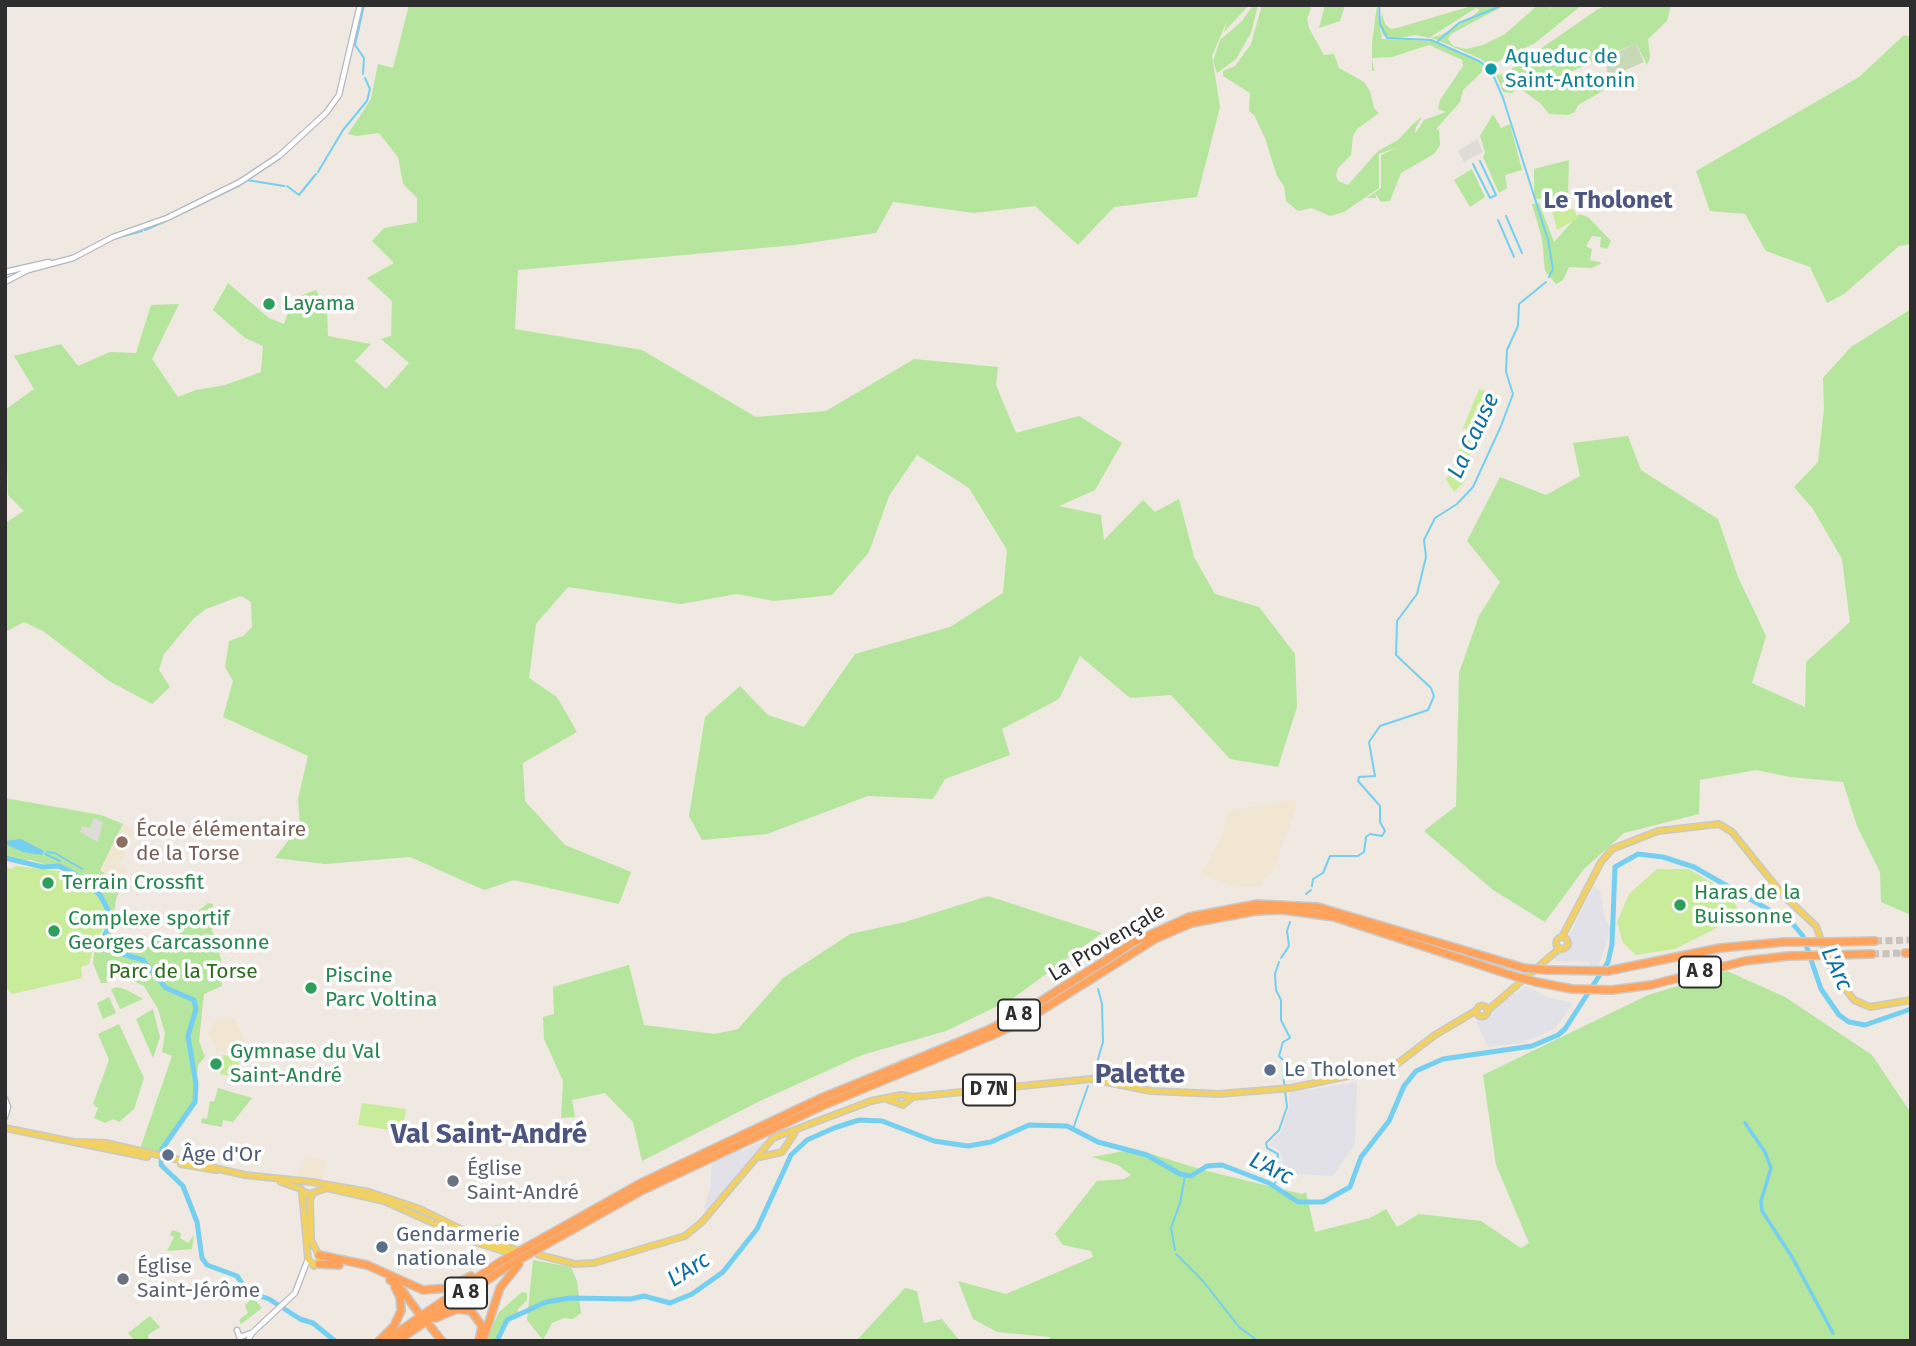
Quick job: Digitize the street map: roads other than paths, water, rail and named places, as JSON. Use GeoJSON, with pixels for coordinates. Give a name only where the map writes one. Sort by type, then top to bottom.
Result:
{"type":"FeatureCollection","features":[{"type":"Feature","properties":{"kind":"highway","name":"La Provençale"},"geometry":{"type":"LineString","coordinates":[[1303,908],[1514,976],[1572,989],[1612,990],[1651,985],[1745,961],[1788,956],[1872,954]]}},
{"type":"Feature","properties":{"kind":"highway","name":"La Provençale"},"geometry":{"type":"LineString","coordinates":[[399,1341],[643,1190],[776,1122],[1018,1015],[1134,942],[1174,922],[1219,909],[1303,908],[1367,918],[1462,951],[1524,968],[1584,972],[1624,969],[1720,948],[1784,943],[1875,941]]}},
{"type":"Feature","properties":{"kind":"highway","name":"La Provençale"},"geometry":{"type":"LineString","coordinates":[[385,1341],[500,1262],[641,1183],[764,1128]]}},
{"type":"Feature","properties":{"kind":"highway"},"geometry":{"type":"LineString","coordinates":[[481,1341],[506,1277],[537,1254]]}},
{"type":"Feature","properties":{"kind":"highway"},"geometry":{"type":"LineString","coordinates":[[318,1259],[384,1274],[416,1288],[439,1291],[500,1262]]}},
{"type":"Feature","properties":{"kind":"highway"},"geometry":{"type":"LineString","coordinates":[[384,1274],[398,1285],[419,1312]]}},
{"type":"Feature","properties":{"kind":"highway"},"geometry":{"type":"LineString","coordinates":[[379,1341],[394,1326],[401,1306],[395,1287],[384,1274]]}},
{"type":"Feature","properties":{"kind":"highway"},"geometry":{"type":"LineString","coordinates":[[399,1341],[450,1311],[465,1308],[475,1314],[481,1323],[481,1341]]}},
{"type":"Feature","properties":{"kind":"highway"},"geometry":{"type":"LineString","coordinates":[[429,1326],[440,1341]]}},
{"type":"Feature","properties":{"kind":"main road"},"geometry":{"type":"LineString","coordinates":[[5,282],[28,270],[74,258],[113,237],[150,225],[265,166],[302,137],[333,104],[342,84],[360,5]]}},
{"type":"Feature","properties":{"kind":"main road"},"geometry":{"type":"LineString","coordinates":[[13,278],[10,271],[74,258]]}},
{"type":"Feature","properties":{"kind":"main road"},"geometry":{"type":"LineString","coordinates":[[1478,1013],[1558,947],[1566,946],[1564,938],[1607,855],[1621,843],[1658,831],[1711,824],[1725,827],[1784,896],[1816,926],[1833,973],[1854,1000],[1870,1007],[1911,1000]]}},
{"type":"Feature","properties":{"kind":"main road"},"geometry":{"type":"LineString","coordinates":[[1558,947],[1557,939],[1564,938]]}},
{"type":"Feature","properties":{"kind":"main road"},"geometry":{"type":"LineString","coordinates":[[1478,1013],[1485,1016],[1487,1008]]}},
{"type":"Feature","properties":{"kind":"main road","name":"D 7N"},"geometry":{"type":"LineString","coordinates":[[797,1131],[853,1105],[1086,1079],[1152,1091],[1204,1094],[1288,1089],[1385,1071],[1478,1013]]}},
{"type":"Feature","properties":{"kind":"main road"},"geometry":{"type":"LineString","coordinates":[[5,1099],[8,1107],[5,1116]]}},
{"type":"Feature","properties":{"kind":"main road"},"geometry":{"type":"LineString","coordinates":[[5,1128],[245,1175],[305,1181],[313,1182],[395,1200],[481,1240],[512,1251],[478,1243],[384,1201],[337,1189],[314,1192],[302,1190],[289,1183],[159,1158]]}},
{"type":"Feature","properties":{"kind":"main road"},"geometry":{"type":"LineString","coordinates":[[537,1254],[566,1262],[587,1264],[607,1261],[685,1236],[702,1222],[761,1156],[768,1144],[780,1136],[797,1131]]}},
{"type":"Feature","properties":{"kind":"main road"},"geometry":{"type":"LineString","coordinates":[[761,1156],[779,1154],[797,1131]]}},
{"type":"Feature","properties":{"kind":"main road"},"geometry":{"type":"LineString","coordinates":[[780,1136],[787,1145]]}},
{"type":"Feature","properties":{"kind":"main road"},"geometry":{"type":"LineString","coordinates":[[768,1144],[771,1153]]}},
{"type":"Feature","properties":{"kind":"main road"},"geometry":{"type":"LineString","coordinates":[[303,1279],[308,1259],[302,1190],[305,1181]]}},
{"type":"Feature","properties":{"kind":"main road"},"geometry":{"type":"LineString","coordinates":[[313,1182],[314,1192],[310,1200],[311,1240],[318,1259]]}},
{"type":"Feature","properties":{"kind":"main road"},"geometry":{"type":"LineString","coordinates":[[308,1259],[312,1253],[318,1259]]}},
{"type":"Feature","properties":{"kind":"main road"},"geometry":{"type":"LineString","coordinates":[[308,1259],[318,1259]]}},
{"type":"Feature","properties":{"kind":"main road"},"geometry":{"type":"LineString","coordinates":[[237,1330],[245,1338],[283,1308],[318,1259]]}},
{"type":"Feature","properties":{"kind":"water"},"geometry":{"type":"Polygon","coordinates":[[[21,839],[44,851],[42,855],[23,852],[5,844],[5,841],[21,839]]]}},
{"type":"Feature","properties":{"kind":"waterway"},"geometry":{"type":"LineString","coordinates":[[363,74],[364,58],[355,45],[364,5]]}},
{"type":"Feature","properties":{"kind":"waterway","name":"La Cause"},"geometry":{"type":"LineString","coordinates":[[1379,5],[1380,24],[1387,38],[1431,40],[1479,61],[1491,70],[1503,98],[1548,240],[1553,269],[1549,277]]}},
{"type":"Feature","properties":{"kind":"waterway"},"geometry":{"type":"LineString","coordinates":[[1438,41],[1459,23],[1503,5]]}},
{"type":"Feature","properties":{"kind":"waterway"},"geometry":{"type":"LineString","coordinates":[[318,172],[343,130],[367,101],[370,89],[365,78]]}},
{"type":"Feature","properties":{"kind":"waterway"},"geometry":{"type":"LineString","coordinates":[[1473,164],[1490,198],[1496,195],[1480,161]]}},
{"type":"Feature","properties":{"kind":"waterway"},"geometry":{"type":"LineString","coordinates":[[287,186],[299,195],[316,174]]}},
{"type":"Feature","properties":{"kind":"waterway"},"geometry":{"type":"LineString","coordinates":[[247,180],[284,186]]}},
{"type":"Feature","properties":{"kind":"waterway"},"geometry":{"type":"LineString","coordinates":[[176,216],[240,185]]}},
{"type":"Feature","properties":{"kind":"waterway"},"geometry":{"type":"LineString","coordinates":[[1506,216],[1522,253]]}},
{"type":"Feature","properties":{"kind":"waterway"},"geometry":{"type":"LineString","coordinates":[[1498,220],[1514,257]]}},
{"type":"Feature","properties":{"kind":"waterway"},"geometry":{"type":"LineString","coordinates":[[145,230],[166,221]]}},
{"type":"Feature","properties":{"kind":"waterway"},"geometry":{"type":"LineString","coordinates":[[124,236],[142,231]]}},
{"type":"Feature","properties":{"kind":"waterway","name":"La Cause"},"geometry":{"type":"LineString","coordinates":[[1312,886],[1313,879],[1323,873],[1330,856],[1358,856],[1364,852],[1366,837],[1370,834],[1382,836],[1385,831],[1380,822],[1380,806],[1358,781],[1359,777],[1375,776],[1369,742],[1380,726],[1428,710],[1434,696],[1431,688],[1396,655],[1397,621],[1417,594],[1426,557],[1424,540],[1435,518],[1457,504],[1473,487],[1501,426],[1513,394],[1506,372],[1507,350],[1518,326],[1519,304],[1546,282]]}},
{"type":"Feature","properties":{"kind":"waterway"},"geometry":{"type":"LineString","coordinates":[[47,852],[55,853],[82,869]]}},
{"type":"Feature","properties":{"kind":"waterway"},"geometry":{"type":"LineString","coordinates":[[45,854],[60,861]]}},
{"type":"Feature","properties":{"kind":"waterway","name":"L'Arc"},"geometry":{"type":"LineString","coordinates":[[497,1341],[507,1320],[546,1302],[570,1298],[631,1299],[644,1296],[670,1303],[692,1294],[723,1272],[757,1229],[791,1155],[807,1140],[859,1120],[882,1121],[934,1141],[968,1146],[991,1142],[1029,1125],[1067,1126],[1098,1142],[1147,1155],[1180,1174],[1191,1176],[1207,1166],[1222,1165],[1269,1183],[1298,1202],[1323,1202],[1350,1187],[1361,1157],[1389,1121],[1404,1086],[1416,1071],[1443,1059],[1532,1046],[1558,1035],[1565,1029],[1608,962],[1612,944],[1615,867],[1638,854],[1663,857],[1694,867],[1792,923],[1803,936],[1821,989],[1839,1015],[1849,1022],[1865,1025],[1911,1009]]}},
{"type":"Feature","properties":{"kind":"waterway"},"geometry":{"type":"LineString","coordinates":[[5,858],[43,867],[59,866],[73,873],[100,895],[110,914],[111,922],[104,937],[107,944],[116,952],[143,960],[166,988],[194,1000],[196,1009],[188,1036],[196,1084],[195,1102],[162,1149],[161,1165],[183,1186],[197,1222],[202,1258],[207,1265],[237,1276],[248,1292],[269,1299],[300,1319],[313,1323],[335,1341]]}},
{"type":"Feature","properties":{"kind":"waterway","name":"La Cause"},"geometry":{"type":"LineString","coordinates":[[1306,894],[1311,890]]}},
{"type":"Feature","properties":{"kind":"waterway","name":"La Cause"},"geometry":{"type":"LineString","coordinates":[[1281,958],[1289,946],[1287,931],[1290,922]]}},
{"type":"Feature","properties":{"kind":"waterway","name":"La Cause"},"geometry":{"type":"LineString","coordinates":[[1279,962],[1275,974],[1276,990],[1281,1000],[1281,1020],[1290,1038],[1283,1042],[1279,1056],[1285,1062],[1283,1071]]}},
{"type":"Feature","properties":{"kind":"waterway"},"geometry":{"type":"LineString","coordinates":[[1093,1076],[1103,1042],[1102,1004],[1098,989]]}},
{"type":"Feature","properties":{"kind":"waterway","name":"La Cause"},"geometry":{"type":"LineString","coordinates":[[1273,1186],[1282,1170],[1277,1161],[1278,1154],[1267,1148],[1266,1143],[1279,1130],[1287,1107],[1283,1074]]}},
{"type":"Feature","properties":{"kind":"waterway"},"geometry":{"type":"LineString","coordinates":[[1073,1129],[1088,1086]]}},
{"type":"Feature","properties":{"kind":"waterway"},"geometry":{"type":"LineString","coordinates":[[1745,1123],[1765,1152],[1771,1168],[1761,1201],[1762,1211],[1792,1257],[1833,1333]]}},
{"type":"Feature","properties":{"kind":"waterway"},"geometry":{"type":"LineString","coordinates":[[1175,1250],[1171,1228],[1180,1203],[1185,1176]]}},
{"type":"Feature","properties":{"kind":"waterway"},"geometry":{"type":"LineString","coordinates":[[1176,1254],[1203,1281],[1239,1327],[1258,1341]]}},
{"type":"Feature","properties":{"kind":"tunnel"},"geometry":{"type":"LineString","coordinates":[[1875,941],[1911,940]]}},
{"type":"Feature","properties":{"kind":"tunnel"},"geometry":{"type":"LineString","coordinates":[[1872,954],[1905,953]]}},
{"type":"Feature","properties":{"kind":"place","name":"Aqueduc de Saint-Antonin"},"geometry":{"type":"Point","coordinates":[1491,69]}},
{"type":"Feature","properties":{"kind":"place","name":"Layama"},"geometry":{"type":"Point","coordinates":[269,304]}},
{"type":"Feature","properties":{"kind":"place","name":"École élémentaire de la Torse"},"geometry":{"type":"Point","coordinates":[122,842]}},
{"type":"Feature","properties":{"kind":"place","name":"Terrain Crossfit"},"geometry":{"type":"Point","coordinates":[48,883]}},
{"type":"Feature","properties":{"kind":"place","name":"Haras de la Buissonne"},"geometry":{"type":"Point","coordinates":[1680,905]}},
{"type":"Feature","properties":{"kind":"place","name":"Complexe sportif Georges Carcassonne"},"geometry":{"type":"Point","coordinates":[54,931]}},
{"type":"Feature","properties":{"kind":"place","name":"Piscine Parc Voltina"},"geometry":{"type":"Point","coordinates":[311,988]}},
{"type":"Feature","properties":{"kind":"place","name":"Gymnase du Val Saint-André"},"geometry":{"type":"Point","coordinates":[216,1064]}},
{"type":"Feature","properties":{"kind":"place","name":"Le Tholonet"},"geometry":{"type":"Point","coordinates":[1270,1070]}},
{"type":"Feature","properties":{"kind":"place","name":"Âge d'Or"},"geometry":{"type":"Point","coordinates":[168,1155]}},
{"type":"Feature","properties":{"kind":"place","name":"Église Saint-André"},"geometry":{"type":"Point","coordinates":[453,1181]}},
{"type":"Feature","properties":{"kind":"place","name":"Gendarmerie nationale"},"geometry":{"type":"Point","coordinates":[382,1247]}},
{"type":"Feature","properties":{"kind":"place","name":"Église Saint-Jérôme"},"geometry":{"type":"Point","coordinates":[123,1279]}},
{"type":"Feature","properties":{"kind":"district","name":"Le Tholonet"},"geometry":{"type":"Point","coordinates":[1608,201]}},
{"type":"Feature","properties":{"kind":"district","name":"Palette"},"geometry":{"type":"Point","coordinates":[1140,1075]}},
{"type":"Feature","properties":{"kind":"district","name":"Val Saint-André"},"geometry":{"type":"Point","coordinates":[489,1135]}},
{"type":"Feature","properties":{"kind":"park label","name":"Parc de la Torse"},"geometry":{"type":"Point","coordinates":[183,972]}}]}
